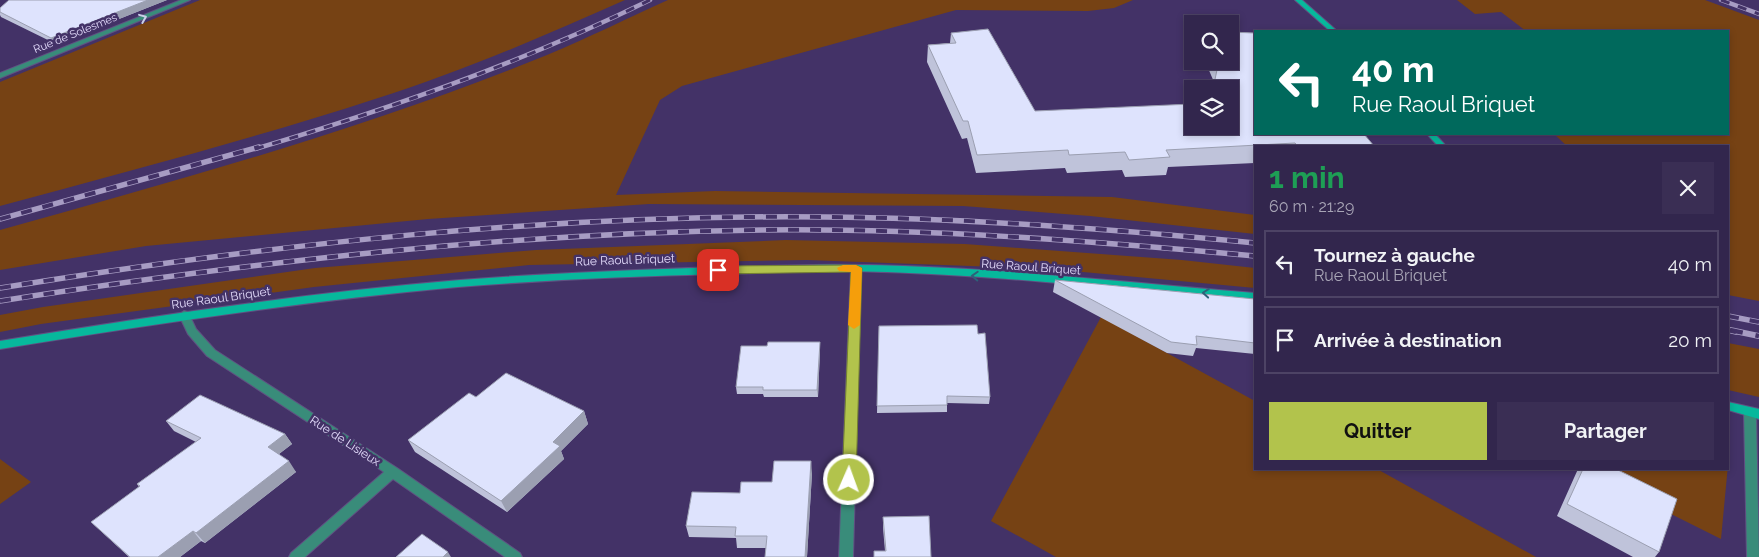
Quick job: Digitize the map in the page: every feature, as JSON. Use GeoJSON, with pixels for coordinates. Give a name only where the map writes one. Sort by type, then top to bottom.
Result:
{"type":"FeatureCollection","features":[{"type":"Feature","properties":{"kind":"street","name":"Rue de Solesmes"},"geometry":{"type":"LineString","coordinates":[[0,76],[187,0]]}},
{"type":"Feature","properties":{"kind":"street"},"geometry":{"type":"LineString","coordinates":[[1298,0],[1333,30]]}},
{"type":"Feature","properties":{"kind":"street"},"geometry":{"type":"LineString","coordinates":[[1432,135],[1441,145]]}},
{"type":"Feature","properties":{"kind":"street"},"geometry":{"type":"LineString","coordinates":[[846,557],[856,268]]}},
{"type":"Feature","properties":{"kind":"street","name":"Rue Raoul Briquet"},"geometry":{"type":"LineString","coordinates":[[0,345],[184,316],[383,290],[480,281],[682,270],[856,268],[1054,280],[1254,297]]}},
{"type":"Feature","properties":{"kind":"street","name":"Rue de Lisieux"},"geometry":{"type":"LineString","coordinates":[[184,316],[192,331],[211,353],[393,472],[515,557]]}},
{"type":"Feature","properties":{"kind":"street"},"geometry":{"type":"LineString","coordinates":[[1729,406],[1755,413],[1754,557]]}},
{"type":"Feature","properties":{"kind":"street"},"geometry":{"type":"LineString","coordinates":[[296,557],[393,472]]}},
{"type":"Feature","properties":{"kind":"shaded area"},"geometry":{"type":"Polygon","coordinates":[[[200,0],[625,0],[502,53],[439,77],[329,114],[142,168],[0,206],[0,82],[200,0]]]}},
{"type":"Feature","properties":{"kind":"shaded area"},"geometry":{"type":"Polygon","coordinates":[[[668,0],[1133,0],[1114,8],[1088,11],[956,10],[682,86],[660,100],[616,195],[715,191],[1112,197],[1254,215],[1254,234],[1090,216],[963,206],[649,204],[428,219],[146,246],[0,270],[0,230],[207,171],[345,129],[480,81],[593,35],[668,0]]]}},
{"type":"Feature","properties":{"kind":"shaded area"},"geometry":{"type":"Polygon","coordinates":[[[1457,0],[1705,0],[1759,20],[1759,301],[1729,295],[1729,145],[1566,145],[1555,135],[1729,135],[1729,30],[1525,30],[1501,12],[1475,14],[1457,0]]]}},
{"type":"Feature","properties":{"kind":"shaded area"},"geometry":{"type":"Polygon","coordinates":[[[786,240],[965,244],[1182,260],[1254,268],[1254,288],[1051,269],[807,260],[529,265],[314,287],[41,324],[0,332],[0,315],[43,307],[315,268],[536,250],[786,240]]]}},
{"type":"Feature","properties":{"kind":"shaded area"},"geometry":{"type":"Polygon","coordinates":[[[1101,317],[1254,400],[1254,470],[1379,470],[1536,557],[1056,557],[991,521],[1101,317]]]}},
{"type":"Feature","properties":{"kind":"shaded area"},"geometry":{"type":"Polygon","coordinates":[[[1729,343],[1759,349],[1759,397],[1729,390],[1729,343]]]}},
{"type":"Feature","properties":{"kind":"shaded area"},"geometry":{"type":"Polygon","coordinates":[[[0,459],[31,482],[0,504],[0,459]]]}},
{"type":"Feature","properties":{"kind":"shaded area"},"geometry":{"type":"Polygon","coordinates":[[[1583,470],[1728,470],[1721,539],[1583,470]]]}},
{"type":"Feature","properties":{"kind":"building"},"geometry":{"type":"Polygon","coordinates":[[[9,0],[148,0],[51,38],[0,12],[0,8],[9,0]]]}},
{"type":"Feature","properties":{"kind":"building"},"geometry":{"type":"Polygon","coordinates":[[[988,29],[1035,111],[1184,104],[1184,135],[1239,135],[1239,80],[1215,80],[1217,70],[1239,70],[1239,32],[1254,33],[1254,135],[1365,135],[1373,145],[1297,145],[1295,143],[1166,150],[1170,157],[1129,160],[1125,152],[1069,155],[1068,150],[977,155],[968,121],[963,121],[928,45],[956,43],[951,33],[988,29]]]}},
{"type":"Feature","properties":{"kind":"building"},"geometry":{"type":"Polygon","coordinates":[[[1055,280],[1254,299],[1254,343],[1196,336],[1197,345],[1171,342],[1055,280]]]}},
{"type":"Feature","properties":{"kind":"building"},"geometry":{"type":"Polygon","coordinates":[[[977,325],[978,334],[985,333],[990,397],[947,396],[947,405],[877,406],[879,326],[977,325]]]}},
{"type":"Feature","properties":{"kind":"building"},"geometry":{"type":"Polygon","coordinates":[[[768,342],[820,342],[817,390],[763,390],[763,387],[736,387],[741,346],[767,346],[768,342]]]}},
{"type":"Feature","properties":{"kind":"building"},"geometry":{"type":"Polygon","coordinates":[[[506,373],[584,411],[553,442],[560,446],[501,501],[408,440],[469,393],[476,397],[506,373]]]}},
{"type":"Feature","properties":{"kind":"building"},"geometry":{"type":"Polygon","coordinates":[[[200,395],[285,434],[268,447],[289,461],[196,533],[193,531],[158,557],[130,557],[91,522],[140,486],[137,484],[201,438],[166,421],[200,395]]]}},
{"type":"Feature","properties":{"kind":"building"},"geometry":{"type":"Polygon","coordinates":[[[774,461],[811,461],[805,557],[765,557],[767,536],[735,536],[736,527],[686,526],[692,492],[740,493],[741,482],[772,482],[774,461]]]}},
{"type":"Feature","properties":{"kind":"building"},"geometry":{"type":"Polygon","coordinates":[[[1583,470],[1618,470],[1677,499],[1659,552],[1567,504],[1583,470]]]}},
{"type":"Feature","properties":{"kind":"building"},"geometry":{"type":"Polygon","coordinates":[[[929,516],[931,557],[874,557],[874,551],[886,551],[883,517],[929,516]]]}},
{"type":"Feature","properties":{"kind":"building"},"geometry":{"type":"Polygon","coordinates":[[[422,534],[448,552],[443,557],[396,557],[422,534]]]}},
{"type":"Feature","properties":{"kind":"railway"},"geometry":{"type":"LineString","coordinates":[[255,149],[356,118],[456,83],[554,44],[650,0]]}},
{"type":"Feature","properties":{"kind":"railway"},"geometry":{"type":"LineString","coordinates":[[1721,0],[1759,14]]}},
{"type":"Feature","properties":{"kind":"railway"},"geometry":{"type":"LineString","coordinates":[[0,219],[259,147]]}},
{"type":"Feature","properties":{"kind":"railway"},"geometry":{"type":"LineString","coordinates":[[0,288],[102,272],[308,245],[514,227],[721,217],[879,218],[987,222],[1148,233],[1254,243]]}},
{"type":"Feature","properties":{"kind":"railway"},"geometry":{"type":"LineString","coordinates":[[0,301],[190,274],[380,252],[571,237],[666,232],[824,230],[947,233],[1132,245],[1254,256]]}},
{"type":"Feature","properties":{"kind":"railway"},"geometry":{"type":"LineString","coordinates":[[1729,316],[1759,322]]}},
{"type":"Feature","properties":{"kind":"railway"},"geometry":{"type":"LineString","coordinates":[[1729,330],[1736,332]]}},
{"type":"Feature","properties":{"kind":"railway"},"geometry":{"type":"LineString","coordinates":[[1730,330],[1759,336]]}},
{"type":"Feature","properties":{"kind":"slow traffic"},"geometry":{"type":"LineString","coordinates":[[843,268],[856,268],[854,325]]}},
{"type":"Feature","properties":{"kind":"route"},"geometry":{"type":"LineString","coordinates":[[718,270],[856,268],[849,480]]}}]}
